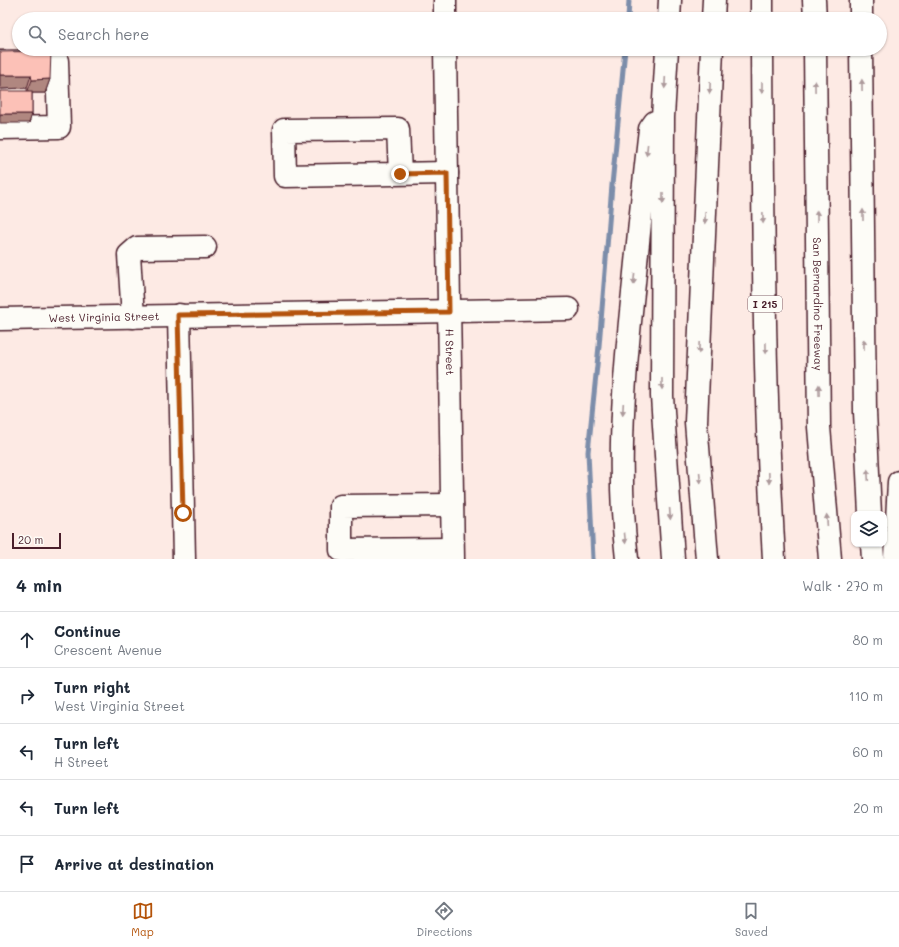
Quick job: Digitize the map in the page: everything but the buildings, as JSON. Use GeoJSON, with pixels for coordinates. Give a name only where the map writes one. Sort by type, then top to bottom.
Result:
{"type":"FeatureCollection","features":[{"type":"Feature","properties":{"kind":"main road"},"geometry":{"type":"LineString","coordinates":[[445,0],[445,12]]}},
{"type":"Feature","properties":{"kind":"main road"},"geometry":{"type":"LineString","coordinates":[[669,12],[670,0]]}},
{"type":"Feature","properties":{"kind":"main road"},"geometry":{"type":"LineString","coordinates":[[713,12],[714,0]]}},
{"type":"Feature","properties":{"kind":"main road"},"geometry":{"type":"LineString","coordinates":[[762,0],[762,12]]}},
{"type":"Feature","properties":{"kind":"main road"},"geometry":{"type":"LineString","coordinates":[[814,0],[815,12]]}},
{"type":"Feature","properties":{"kind":"main road"},"geometry":{"type":"LineString","coordinates":[[861,0],[861,12]]}},
{"type":"Feature","properties":{"kind":"main road","name":"H Street"},"geometry":{"type":"LineString","coordinates":[[445,56],[452,554]]}},
{"type":"Feature","properties":{"kind":"main road"},"geometry":{"type":"LineString","coordinates":[[667,56],[663,117],[662,396],[673,559]]}},
{"type":"Feature","properties":{"kind":"main road"},"geometry":{"type":"LineString","coordinates":[[707,559],[696,422],[712,56]]}},
{"type":"Feature","properties":{"kind":"main road","name":"I 215"},"geometry":{"type":"LineString","coordinates":[[762,56],[763,198],[769,451],[774,559]]}},
{"type":"Feature","properties":{"kind":"main road","name":"San Bernardino Freeway"},"geometry":{"type":"LineString","coordinates":[[815,56],[820,427],[830,559]]}},
{"type":"Feature","properties":{"kind":"main road"},"geometry":{"type":"LineString","coordinates":[[861,56],[865,412],[870,511]]}},
{"type":"Feature","properties":{"kind":"main road"},"geometry":{"type":"LineString","coordinates":[[0,62],[57,61],[59,127],[0,128]]}},
{"type":"Feature","properties":{"kind":"main road"},"geometry":{"type":"LineString","coordinates":[[627,559],[624,535],[622,442],[626,356],[650,129],[652,124],[663,117]]}},
{"type":"Feature","properties":{"kind":"main road"},"geometry":{"type":"LineString","coordinates":[[400,174],[398,128],[284,130],[286,176],[400,174],[447,173]]}},
{"type":"Feature","properties":{"kind":"main road"},"geometry":{"type":"LineString","coordinates":[[133,316],[129,256],[137,248],[205,246]]}},
{"type":"Feature","properties":{"kind":"main road","name":"West Virginia Street"},"geometry":{"type":"LineString","coordinates":[[0,319],[568,309]]}},
{"type":"Feature","properties":{"kind":"main road"},"geometry":{"type":"LineString","coordinates":[[178,315],[184,559]]}},
{"type":"Feature","properties":{"kind":"main road"},"geometry":{"type":"LineString","coordinates":[[895,559],[899,482]]}},
{"type":"Feature","properties":{"kind":"main road"},"geometry":{"type":"LineString","coordinates":[[452,505],[341,506],[341,550],[452,554]]}},
{"type":"Feature","properties":{"kind":"main road"},"geometry":{"type":"LineString","coordinates":[[872,547],[873,559]]}},
{"type":"Feature","properties":{"kind":"waterway"},"geometry":{"type":"LineString","coordinates":[[628,12],[629,0]]}},
{"type":"Feature","properties":{"kind":"waterway"},"geometry":{"type":"LineString","coordinates":[[593,559],[588,452],[599,346],[624,56]]}},
{"type":"Feature","properties":{"kind":"route"},"geometry":{"type":"LineString","coordinates":[[183,513],[178,315],[449,312],[447,173],[400,174]]}}]}
